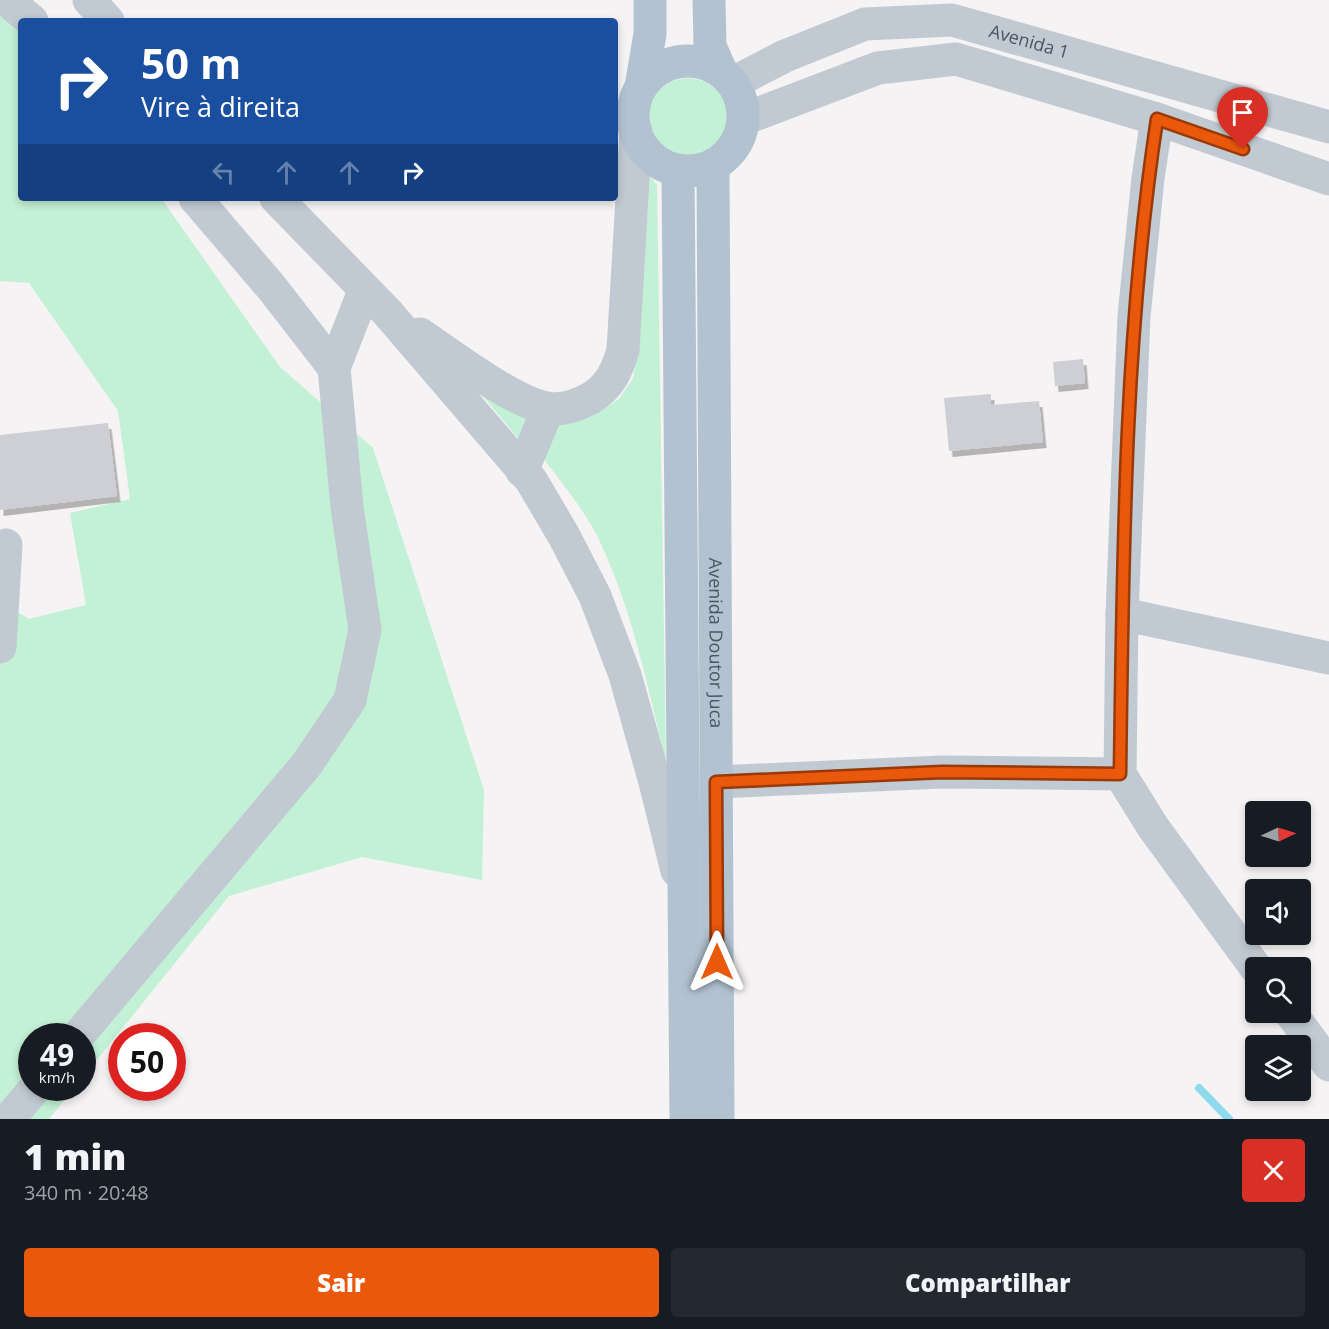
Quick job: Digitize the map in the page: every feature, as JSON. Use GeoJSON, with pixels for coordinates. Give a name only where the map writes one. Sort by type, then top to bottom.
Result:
{"type":"FeatureCollection","features":[{"type":"Feature","properties":{"kind":"main road"},"geometry":{"type":"LineString","coordinates":[[650,0],[650,34],[641,87],[634,104],[633,121],[638,138],[648,153],[661,164],[678,171],[695,171],[713,166],[729,154],[740,138],[744,119],[742,100],[710,46],[709,0]]}},
{"type":"Feature","properties":{"kind":"main road"},"geometry":{"type":"LineString","coordinates":[[641,87],[652,73],[667,64],[684,60],[702,62],[727,76]]}},
{"type":"Feature","properties":{"kind":"main road","name":"Avenida Doutor Juca"},"geometry":{"type":"LineString","coordinates":[[713,166],[718,1119]]}},
{"type":"Feature","properties":{"kind":"main road","name":"Avenida Doutor Juca"},"geometry":{"type":"LineString","coordinates":[[678,171],[686,1119]]}},
{"type":"Feature","properties":{"kind":"street"},"geometry":{"type":"LineString","coordinates":[[7,0],[28,18]]}},
{"type":"Feature","properties":{"kind":"street"},"geometry":{"type":"LineString","coordinates":[[89,0],[105,18]]}},
{"type":"Feature","properties":{"kind":"street","name":"Avenida 1"},"geometry":{"type":"LineString","coordinates":[[727,76],[865,24],[952,20],[1329,127]]}},
{"type":"Feature","properties":{"kind":"street","name":"Avenida 1"},"geometry":{"type":"LineString","coordinates":[[744,119],[878,68],[956,59],[1157,119],[1329,179]]}},
{"type":"Feature","properties":{"kind":"street"},"geometry":{"type":"LineString","coordinates":[[1157,119],[1148,178],[1134,316],[1122,614],[1120,774],[1152,827],[1249,957]]}},
{"type":"Feature","properties":{"kind":"street"},"geometry":{"type":"LineString","coordinates":[[376,302],[502,388],[532,404],[548,409],[561,408],[582,403],[602,390],[617,371],[623,350],[636,132]]}},
{"type":"Feature","properties":{"kind":"street"},"geometry":{"type":"LineString","coordinates":[[89,1023],[307,764],[350,700],[365,630],[347,507],[334,368],[272,288],[198,201]]}},
{"type":"Feature","properties":{"kind":"street"},"geometry":{"type":"LineString","coordinates":[[279,201],[376,302],[531,480],[564,536],[595,596],[625,675],[669,836],[684,902]]}},
{"type":"Feature","properties":{"kind":"street"},"geometry":{"type":"LineString","coordinates":[[334,368],[376,302]]}},
{"type":"Feature","properties":{"kind":"street"},"geometry":{"type":"LineString","coordinates":[[522,471],[548,409]]}},
{"type":"Feature","properties":{"kind":"street"},"geometry":{"type":"LineString","coordinates":[[0,647],[6,545]]}},
{"type":"Feature","properties":{"kind":"street"},"geometry":{"type":"LineString","coordinates":[[1122,614],[1329,658]]}},
{"type":"Feature","properties":{"kind":"street"},"geometry":{"type":"LineString","coordinates":[[716,782],[942,772],[1120,774]]}},
{"type":"Feature","properties":{"kind":"street"},"geometry":{"type":"LineString","coordinates":[[1298,1023],[1329,1065]]}},
{"type":"Feature","properties":{"kind":"street"},"geometry":{"type":"LineString","coordinates":[[9,1119],[24,1101]]}},
{"type":"Feature","properties":{"kind":"green space"},"geometry":{"type":"Polygon","coordinates":[[[0,12],[18,28],[18,201],[163,201],[280,367],[373,448],[484,790],[482,880],[362,857],[229,896],[127,1023],[108,1023],[108,1046],[96,1061],[96,1023],[18,1023],[18,1101],[64,1101],[49,1119],[0,1119],[0,601],[29,619],[86,605],[70,513],[130,499],[118,411],[29,283],[0,281],[0,12]]]}},
{"type":"Feature","properties":{"kind":"green space"},"geometry":{"type":"Polygon","coordinates":[[[688,78],[703,81],[715,90],[724,102],[727,117],[724,132],[715,144],[703,153],[688,156],[673,153],[661,144],[652,132],[649,117],[652,102],[661,90],[673,81],[688,78]]]}},
{"type":"Feature","properties":{"kind":"green space"},"geometry":{"type":"Polygon","coordinates":[[[650,176],[657,185],[666,762],[639,651],[612,570],[588,520],[540,454],[551,425],[597,413],[619,399],[633,378],[639,344],[650,176]]]}},
{"type":"Feature","properties":{"kind":"green space"},"geometry":{"type":"Polygon","coordinates":[[[478,390],[529,418],[521,442],[478,390]]]}},
{"type":"Feature","properties":{"kind":"building"},"geometry":{"type":"Polygon","coordinates":[[[1083,359],[1085,383],[1055,386],[1053,362],[1083,359]]]}},
{"type":"Feature","properties":{"kind":"building"},"geometry":{"type":"Polygon","coordinates":[[[991,394],[991,405],[1039,401],[1043,442],[949,451],[944,398],[991,394]]]}},
{"type":"Feature","properties":{"kind":"building"},"geometry":{"type":"Polygon","coordinates":[[[108,423],[117,496],[0,510],[0,435],[108,423]]]}},
{"type":"Feature","properties":{"kind":"waterway"},"geometry":{"type":"LineString","coordinates":[[1199,1088],[1229,1119]]}},
{"type":"Feature","properties":{"kind":"route"},"geometry":{"type":"LineString","coordinates":[[717,962],[716,782],[942,772],[1120,774],[1122,614],[1134,316],[1148,178],[1157,119],[1243,149]]}}]}
